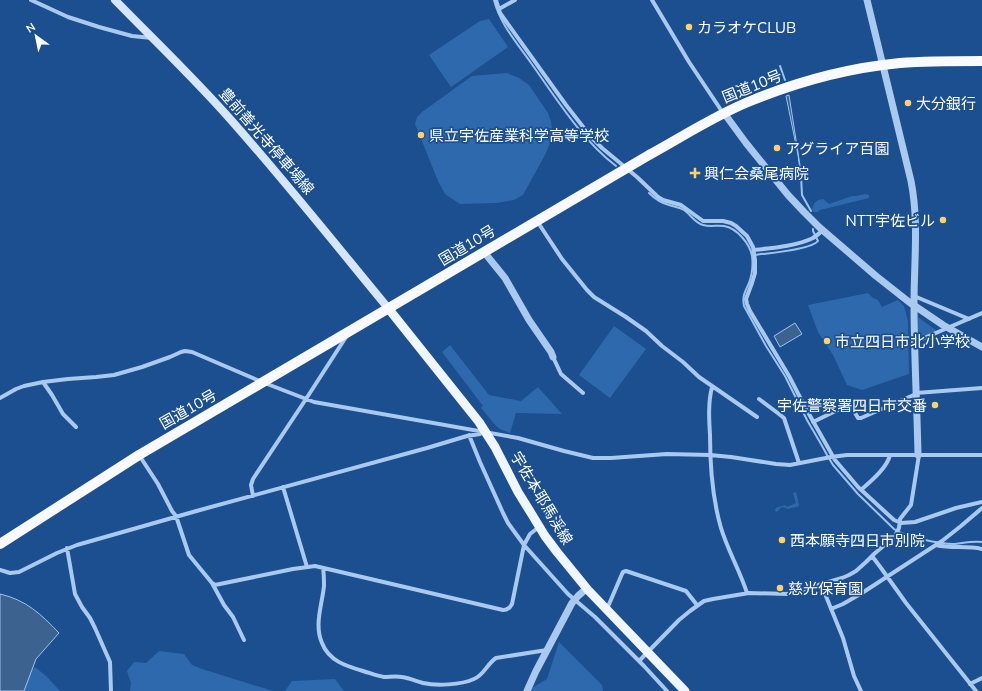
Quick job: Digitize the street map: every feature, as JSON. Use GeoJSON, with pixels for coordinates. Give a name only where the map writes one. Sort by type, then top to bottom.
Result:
{"type":"FeatureCollection","features":[{"type":"Feature","properties":{"kind":"highway","name":"国道10号"},"geometry":{"type":"LineString","coordinates":[[0,544],[139,455],[262,382],[626,168],[747,102],[800,83],[837,73],[883,65],[982,61]]}},
{"type":"Feature","properties":{"kind":"main road","name":"豊前善光寺停車場線"},"geometry":{"type":"LineString","coordinates":[[115,0],[232,120],[388,308]]}},
{"type":"Feature","properties":{"kind":"main road","name":"宇佐本耶馬渓線"},"geometry":{"type":"LineString","coordinates":[[388,308],[465,404],[486,433],[500,455],[522,499],[550,543],[586,589],[685,691]]}},
{"type":"Feature","properties":{"kind":"street"},"geometry":{"type":"LineString","coordinates":[[31,0],[68,17],[99,27],[132,36],[152,38]]}},
{"type":"Feature","properties":{"kind":"street"},"geometry":{"type":"LineString","coordinates":[[496,0],[505,20],[540,70],[591,137],[602,148],[645,184],[658,197],[663,200],[682,205],[703,221],[728,222],[736,226],[750,240],[754,250],[755,273],[746,297],[747,304],[789,376],[832,457],[861,490],[894,520],[900,523],[915,522],[956,508],[982,502]]}},
{"type":"Feature","properties":{"kind":"street"},"geometry":{"type":"LineString","coordinates":[[499,9],[515,0]]}},
{"type":"Feature","properties":{"kind":"street"},"geometry":{"type":"LineString","coordinates":[[652,0],[689,62],[724,114],[788,195],[804,212],[876,276],[914,305],[947,328],[982,347]]}},
{"type":"Feature","properties":{"kind":"street"},"geometry":{"type":"LineString","coordinates":[[639,661],[679,620],[704,601],[757,593],[788,594],[850,576],[895,536],[899,528],[900,519],[912,503],[919,455],[914,305],[916,235],[914,197],[867,0]]}},
{"type":"Feature","properties":{"kind":"street"},"geometry":{"type":"LineString","coordinates":[[537,221],[562,259],[594,297],[646,331],[699,377],[757,418]]}},
{"type":"Feature","properties":{"kind":"street"},"geometry":{"type":"LineString","coordinates":[[754,250],[780,247],[808,240],[815,237],[823,230]]}},
{"type":"Feature","properties":{"kind":"street"},"geometry":{"type":"LineString","coordinates":[[484,252],[505,278],[529,320],[551,352],[561,374],[583,393]]}},
{"type":"Feature","properties":{"kind":"street"},"geometry":{"type":"LineString","coordinates":[[914,296],[969,318]]}},
{"type":"Feature","properties":{"kind":"street"},"geometry":{"type":"LineString","coordinates":[[915,342],[982,313]]}},
{"type":"Feature","properties":{"kind":"street"},"geometry":{"type":"LineString","coordinates":[[252,496],[251,485],[253,479],[349,331]]}},
{"type":"Feature","properties":{"kind":"street"},"geometry":{"type":"LineString","coordinates":[[0,398],[24,386],[43,382],[114,375],[185,351],[192,352],[262,382],[319,403],[518,438],[593,458],[667,454],[710,455],[790,465],[825,458],[858,455],[982,454]]}},
{"type":"Feature","properties":{"kind":"street"},"geometry":{"type":"LineString","coordinates":[[43,382],[63,414],[76,427]]}},
{"type":"Feature","properties":{"kind":"street"},"geometry":{"type":"LineString","coordinates":[[712,387],[709,410],[710,468],[712,485],[721,528],[742,577],[747,594]]}},
{"type":"Feature","properties":{"kind":"street"},"geometry":{"type":"LineString","coordinates":[[813,422],[850,404],[858,418],[861,418],[916,393],[982,388]]}},
{"type":"Feature","properties":{"kind":"street"},"geometry":{"type":"LineString","coordinates":[[759,399],[784,418],[799,464]]}},
{"type":"Feature","properties":{"kind":"street"},"geometry":{"type":"LineString","coordinates":[[0,570],[10,573],[19,572],[67,548],[77,545],[176,516],[470,435],[486,433]]}},
{"type":"Feature","properties":{"kind":"street"},"geometry":{"type":"LineString","coordinates":[[470,435],[480,462],[503,513],[514,532],[524,545],[558,583],[595,617],[667,691]]}},
{"type":"Feature","properties":{"kind":"street"},"geometry":{"type":"LineString","coordinates":[[139,455],[158,484],[176,516],[189,555],[212,583],[224,605],[233,617],[244,640]]}},
{"type":"Feature","properties":{"kind":"street"},"geometry":{"type":"LineString","coordinates":[[861,490],[882,469],[890,455]]}},
{"type":"Feature","properties":{"kind":"street"},"geometry":{"type":"LineString","coordinates":[[283,487],[307,567]]}},
{"type":"Feature","properties":{"kind":"street"},"geometry":{"type":"LineString","coordinates":[[831,609],[855,597],[936,545],[982,508]]}},
{"type":"Feature","properties":{"kind":"street"},"geometry":{"type":"LineString","coordinates":[[212,583],[218,585],[315,566],[507,610],[512,604],[524,545],[530,534],[539,527]]}},
{"type":"Feature","properties":{"kind":"street"},"geometry":{"type":"LineString","coordinates":[[936,545],[982,549]]}},
{"type":"Feature","properties":{"kind":"street"},"geometry":{"type":"LineString","coordinates":[[67,548],[75,594],[96,628],[110,662],[111,691]]}},
{"type":"Feature","properties":{"kind":"street"},"geometry":{"type":"LineString","coordinates":[[872,556],[976,691]]}},
{"type":"Feature","properties":{"kind":"street"},"geometry":{"type":"LineString","coordinates":[[323,568],[324,586],[318,625],[319,635],[329,654],[336,660],[349,666],[383,676],[403,677],[428,684],[454,683],[477,678],[496,658],[547,650]]}},
{"type":"Feature","properties":{"kind":"street"},"geometry":{"type":"LineString","coordinates":[[607,611],[622,572],[626,571],[686,591],[697,606]]}},
{"type":"Feature","properties":{"kind":"street"},"geometry":{"type":"LineString","coordinates":[[821,584],[843,638],[854,676],[861,691]]}},
{"type":"Feature","properties":{"kind":"street"},"geometry":{"type":"LineString","coordinates":[[527,691],[536,671],[575,599],[586,589]]}},
{"type":"Feature","properties":{"kind":"street"},"geometry":{"type":"LineString","coordinates":[[970,684],[982,678]]}},
{"type":"Feature","properties":{"kind":"shaded area"},"geometry":{"type":"Polygon","coordinates":[[[489,19],[508,47],[451,87],[429,55],[480,21],[489,19]]]}},
{"type":"Feature","properties":{"kind":"shaded area"},"geometry":{"type":"Polygon","coordinates":[[[507,73],[519,78],[529,85],[548,113],[553,136],[545,155],[523,195],[514,200],[497,203],[460,204],[445,194],[438,181],[415,124],[417,117],[472,76],[507,73]]]}},
{"type":"Feature","properties":{"kind":"shaded area"},"geometry":{"type":"Polygon","coordinates":[[[789,95],[802,178],[786,96],[789,95]]]}},
{"type":"Feature","properties":{"kind":"shaded area"},"geometry":{"type":"Polygon","coordinates":[[[869,195],[869,198],[820,210],[818,212],[813,212],[813,205],[818,200],[823,199],[829,204],[852,196],[869,195]]]}},
{"type":"Feature","properties":{"kind":"shaded area"},"geometry":{"type":"Polygon","coordinates":[[[868,293],[873,298],[878,300],[882,307],[898,300],[904,306],[908,321],[909,374],[862,390],[847,385],[833,355],[818,332],[808,305],[868,293]]]}},
{"type":"Feature","properties":{"kind":"shaded area"},"geometry":{"type":"Polygon","coordinates":[[[918,317],[937,331],[917,339],[918,317]]]}},
{"type":"Feature","properties":{"kind":"shaded area"},"geometry":{"type":"Polygon","coordinates":[[[795,323],[802,334],[780,347],[774,336],[795,323]]]}},
{"type":"Feature","properties":{"kind":"shaded area"},"geometry":{"type":"Polygon","coordinates":[[[614,326],[646,349],[610,398],[579,375],[614,326]]]}},
{"type":"Feature","properties":{"kind":"shaded area"},"geometry":{"type":"Polygon","coordinates":[[[450,345],[489,395],[521,401],[538,387],[562,414],[516,413],[510,433],[500,429],[481,408],[483,406],[442,352],[450,345]]]}},
{"type":"Feature","properties":{"kind":"shaded area"},"geometry":{"type":"Polygon","coordinates":[[[796,492],[799,506],[788,509],[783,507],[776,512],[776,508],[785,505],[787,507],[796,503],[793,493],[796,492]]]}},
{"type":"Feature","properties":{"kind":"shaded area"},"geometry":{"type":"Polygon","coordinates":[[[0,594],[25,604],[46,620],[59,633],[36,659],[24,691],[0,691],[0,594]]]}},
{"type":"Feature","properties":{"kind":"shaded area"},"geometry":{"type":"Polygon","coordinates":[[[559,642],[602,685],[603,691],[527,691],[547,679],[559,642]]]}},
{"type":"Feature","properties":{"kind":"shaded area"},"geometry":{"type":"Polygon","coordinates":[[[159,651],[184,654],[192,665],[273,691],[130,691],[131,683],[127,671],[134,662],[146,663],[159,651]]]}},
{"type":"Feature","properties":{"kind":"shaded area"},"geometry":{"type":"Polygon","coordinates":[[[35,667],[60,691],[21,691],[28,674],[35,667]]]}},
{"type":"Feature","properties":{"kind":"shaded area"},"geometry":{"type":"Polygon","coordinates":[[[335,679],[344,691],[285,691],[292,681],[335,679]]]}},
{"type":"Feature","properties":{"kind":"waterway"},"geometry":{"type":"LineString","coordinates":[[494,0],[500,17],[510,33],[570,118],[591,143],[616,166]]}},
{"type":"Feature","properties":{"kind":"waterway"},"geometry":{"type":"LineString","coordinates":[[780,66],[785,80]]}},
{"type":"Feature","properties":{"kind":"waterway"},"geometry":{"type":"LineString","coordinates":[[801,176],[802,195],[811,211]]}},
{"type":"Feature","properties":{"kind":"waterway"},"geometry":{"type":"LineString","coordinates":[[649,193],[661,202],[684,210],[700,224],[706,226],[729,227],[738,233],[746,242],[752,256],[752,273],[745,292],[743,303],[744,306],[766,346],[785,376],[807,420],[833,465],[858,494],[894,529],[906,535],[923,540],[948,544],[982,542]]}},
{"type":"Feature","properties":{"kind":"waterway"},"geometry":{"type":"LineString","coordinates":[[755,255],[798,249],[814,244],[818,241],[813,229]]}},
{"type":"Feature","properties":{"kind":"place","name":"カラオケCLUB"},"geometry":{"type":"Point","coordinates":[689,27]}},
{"type":"Feature","properties":{"kind":"place","name":"大分銀行"},"geometry":{"type":"Point","coordinates":[908,103]}},
{"type":"Feature","properties":{"kind":"place","name":"県立宇佐産業科学高等学校"},"geometry":{"type":"Point","coordinates":[421,135]}},
{"type":"Feature","properties":{"kind":"place","name":"アグライア百園"},"geometry":{"type":"Point","coordinates":[777,148]}},
{"type":"Feature","properties":{"kind":"place","name":"興仁会桑尾病院"},"geometry":{"type":"Point","coordinates":[695,173]}},
{"type":"Feature","properties":{"kind":"place","name":"NTT宇佐ビル"},"geometry":{"type":"Point","coordinates":[943,220]}},
{"type":"Feature","properties":{"kind":"place","name":"市立四日市北小学校"},"geometry":{"type":"Point","coordinates":[827,341]}},
{"type":"Feature","properties":{"kind":"place","name":"宇佐警察署四日市交番"},"geometry":{"type":"Point","coordinates":[935,405]}},
{"type":"Feature","properties":{"kind":"place","name":"西本願寺四日市別院"},"geometry":{"type":"Point","coordinates":[782,540]}},
{"type":"Feature","properties":{"kind":"place","name":"慈光保育園"},"geometry":{"type":"Point","coordinates":[780,588]}}]}
